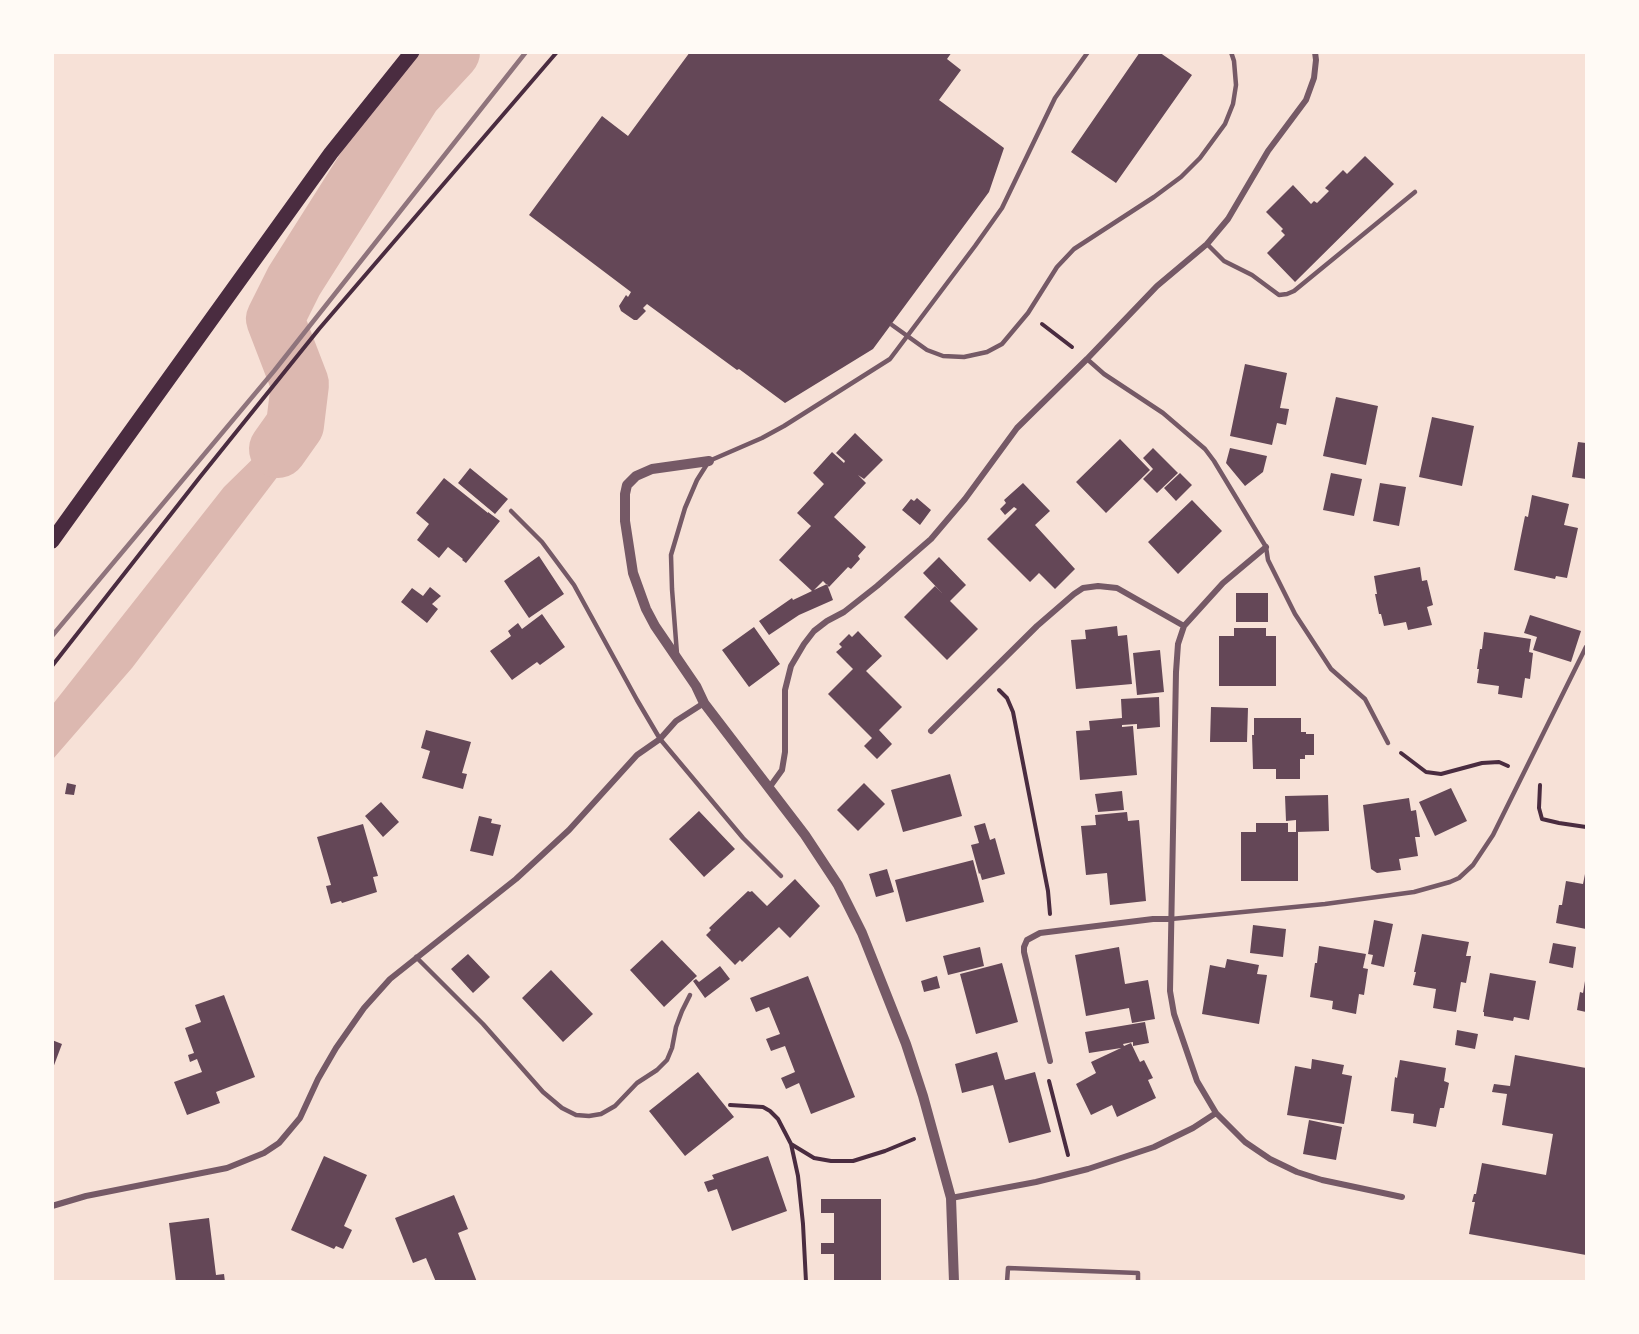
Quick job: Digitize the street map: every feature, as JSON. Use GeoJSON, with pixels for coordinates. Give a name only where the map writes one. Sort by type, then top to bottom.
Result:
{"type":"FeatureCollection","features":[{"type":"Feature","properties":{"kind":"main road"},"geometry":{"type":"LineString","coordinates":[[52,540],[331,153],[412,52]]}},
{"type":"Feature","properties":{"kind":"street"},"geometry":{"type":"LineString","coordinates":[[769,788],[782,770],[785,752],[785,690],[791,666],[804,644],[814,631],[844,612],[931,539],[965,499],[1017,428],[1157,286],[1207,244],[1228,219],[1268,151],[1306,100],[1314,78],[1315,52]]}},
{"type":"Feature","properties":{"kind":"street"},"geometry":{"type":"LineString","coordinates":[[709,461],[652,469],[636,476],[627,485],[625,521],[633,573],[655,626],[696,686],[704,703],[805,835],[832,877],[862,933],[906,1044],[923,1095],[951,1198],[954,1281]]}},
{"type":"Feature","properties":{"kind":"street"},"geometry":{"type":"LineString","coordinates":[[1266,547],[1223,583],[1184,626],[1178,644],[1170,991],[1174,1014],[1197,1082],[1216,1113],[1245,1142],[1270,1159],[1297,1172],[1322,1180],[1402,1197]]}},
{"type":"Feature","properties":{"kind":"street"},"geometry":{"type":"LineString","coordinates":[[931,731],[1037,626],[1083,588],[1098,585],[1117,588],[1184,626]]}},
{"type":"Feature","properties":{"kind":"street"},"geometry":{"type":"LineString","coordinates":[[52,1206],[86,1196],[227,1168],[264,1153],[279,1143],[300,1118],[318,1079],[336,1048],[364,1008],[390,979],[516,879],[569,830],[637,755],[660,739],[676,721],[704,703]]}},
{"type":"Feature","properties":{"kind":"street"},"geometry":{"type":"LineString","coordinates":[[1050,1061],[1024,947],[1027,940],[1040,933],[1153,919],[1171,919]]}},
{"type":"Feature","properties":{"kind":"street"},"geometry":{"type":"LineString","coordinates":[[951,1198],[1072,1173],[1154,1147],[1193,1128],[1216,1113]]}},
{"type":"Feature","properties":{"kind":"lane"},"geometry":{"type":"LineString","coordinates":[[679,663],[671,555],[685,508],[697,480],[709,461],[784,426],[890,359],[1002,208],[1055,98],[1088,52]]}},
{"type":"Feature","properties":{"kind":"lane"},"geometry":{"type":"LineString","coordinates":[[892,325],[927,350],[943,356],[964,357],[987,352],[1002,344],[1028,313],[1057,267],[1074,249],[1154,197],[1181,177],[1200,158],[1225,124],[1233,104],[1236,85],[1231,52]]}},
{"type":"Feature","properties":{"kind":"lane"},"geometry":{"type":"LineString","coordinates":[[1207,244],[1224,261],[1252,275],[1279,296],[1294,291],[1415,192]]}},
{"type":"Feature","properties":{"kind":"lane"},"geometry":{"type":"LineString","coordinates":[[1087,358],[1104,374],[1163,413],[1205,449],[1266,547],[1268,560],[1295,614],[1331,669],[1365,699],[1388,743]]}},
{"type":"Feature","properties":{"kind":"lane"},"geometry":{"type":"LineString","coordinates":[[511,511],[542,542],[574,585],[660,739],[743,838],[781,876]]}},
{"type":"Feature","properties":{"kind":"lane"},"geometry":{"type":"LineString","coordinates":[[1171,919],[1336,903],[1414,892],[1459,878],[1473,865],[1493,835],[1587,647]]}},
{"type":"Feature","properties":{"kind":"lane"},"geometry":{"type":"LineString","coordinates":[[416,957],[483,1024],[543,1092],[562,1108],[576,1115],[601,1114],[615,1106],[637,1083],[657,1070],[667,1060],[676,1027],[690,995]]}},
{"type":"Feature","properties":{"kind":"lane"},"geometry":{"type":"LineString","coordinates":[[1007,1281],[1008,1268],[1138,1273],[1138,1281]]}},
{"type":"Feature","properties":{"kind":"path"},"geometry":{"type":"LineString","coordinates":[[52,666],[280,376],[557,52]]}},
{"type":"Feature","properties":{"kind":"path"},"geometry":{"type":"LineString","coordinates":[[1028,313],[1087,358]]}},
{"type":"Feature","properties":{"kind":"path"},"geometry":{"type":"LineString","coordinates":[[985,677],[1007,698],[1013,712],[1048,891],[1053,932]]}},
{"type":"Feature","properties":{"kind":"path"},"geometry":{"type":"LineString","coordinates":[[1388,743],[1426,771],[1441,774],[1482,763],[1499,762],[1541,785],[1539,808],[1542,819],[1587,827]]}},
{"type":"Feature","properties":{"kind":"path"},"geometry":{"type":"LineString","coordinates":[[1050,1061],[1049,1084],[1072,1173]]}},
{"type":"Feature","properties":{"kind":"path"},"geometry":{"type":"LineString","coordinates":[[730,1105],[763,1107],[770,1111],[778,1119],[791,1144],[798,1176],[806,1281]]}},
{"type":"Feature","properties":{"kind":"path"},"geometry":{"type":"LineString","coordinates":[[791,1144],[814,1158],[853,1161],[916,1138]]}},
{"type":"Feature","properties":{"kind":"shaded area"},"geometry":{"type":"Polygon","coordinates":[[[305,362],[315,415],[294,455],[132,668],[53,759],[53,704],[224,487],[271,441],[286,412],[287,383],[305,362]]]}},
{"type":"Feature","properties":{"kind":"building"},"geometry":{"type":"Polygon","coordinates":[[[690,52],[952,52],[947,59],[961,70],[939,100],[1004,148],[989,192],[873,349],[785,403],[647,304],[643,308],[646,311],[637,320],[621,311],[619,306],[626,295],[628,297],[631,292],[529,215],[602,116],[628,136],[690,52]]]}},
{"type":"Feature","properties":{"kind":"building"},"geometry":{"type":"Polygon","coordinates":[[[1140,52],[1159,52],[1192,75],[1116,183],[1071,152],[1140,52]]]}},
{"type":"Feature","properties":{"kind":"building"},"geometry":{"type":"Polygon","coordinates":[[[1365,156],[1394,184],[1295,282],[1267,253],[1285,235],[1281,231],[1283,229],[1266,212],[1293,185],[1311,204],[1314,201],[1317,203],[1329,191],[1325,188],[1343,170],[1347,174],[1365,156]]]}},
{"type":"Feature","properties":{"kind":"building"},"geometry":{"type":"Polygon","coordinates":[[[1245,364],[1287,373],[1280,408],[1289,409],[1286,425],[1277,423],[1272,445],[1230,436],[1245,364]]]}},
{"type":"Feature","properties":{"kind":"building"},"geometry":{"type":"Polygon","coordinates":[[[1336,397],[1378,406],[1366,465],[1323,456],[1336,397]]]}},
{"type":"Feature","properties":{"kind":"building"},"geometry":{"type":"Polygon","coordinates":[[[1432,417],[1474,426],[1462,486],[1419,477],[1432,417]]]}},
{"type":"Feature","properties":{"kind":"building"},"geometry":{"type":"Polygon","coordinates":[[[855,433],[883,460],[864,479],[858,475],[866,483],[834,517],[866,547],[858,556],[860,559],[851,569],[848,567],[828,586],[833,600],[799,615],[769,635],[759,621],[792,598],[793,600],[812,591],[779,560],[811,526],[797,513],[824,484],[813,473],[832,452],[844,463],[845,461],[836,453],[855,433]],[[823,581],[814,590],[826,584],[823,581]]]}},
{"type":"Feature","properties":{"kind":"building"},"geometry":{"type":"Polygon","coordinates":[[[1120,439],[1150,470],[1106,513],[1076,482],[1120,439]]]}},
{"type":"Feature","properties":{"kind":"building"},"geometry":{"type":"Polygon","coordinates":[[[1578,442],[1586,443],[1586,479],[1572,477],[1578,442]]]}},
{"type":"Feature","properties":{"kind":"building"},"geometry":{"type":"Polygon","coordinates":[[[1153,448],[1178,473],[1157,493],[1143,479],[1153,469],[1143,458],[1153,448]]]}},
{"type":"Feature","properties":{"kind":"building"},"geometry":{"type":"Polygon","coordinates":[[[1230,448],[1267,456],[1263,472],[1245,486],[1226,463],[1230,448]]]}},
{"type":"Feature","properties":{"kind":"building"},"geometry":{"type":"Polygon","coordinates":[[[470,468],[508,499],[495,514],[458,483],[470,468]]]}},
{"type":"Feature","properties":{"kind":"building"},"geometry":{"type":"Polygon","coordinates":[[[1180,473],[1192,485],[1176,501],[1164,488],[1180,473]]]}},
{"type":"Feature","properties":{"kind":"building"},"geometry":{"type":"Polygon","coordinates":[[[1331,473],[1362,479],[1354,516],[1323,510],[1331,473]]]}},
{"type":"Feature","properties":{"kind":"building"},"geometry":{"type":"Polygon","coordinates":[[[444,478],[500,521],[466,563],[448,547],[439,558],[417,540],[429,524],[416,513],[444,478]]]}},
{"type":"Feature","properties":{"kind":"building"},"geometry":{"type":"Polygon","coordinates":[[[1023,483],[1050,511],[1035,525],[1075,569],[1055,589],[1039,573],[1030,582],[987,539],[1017,509],[1014,507],[1005,515],[1000,509],[1006,503],[1004,500],[1023,483]]]}},
{"type":"Feature","properties":{"kind":"building"},"geometry":{"type":"Polygon","coordinates":[[[1380,483],[1406,487],[1399,526],[1373,521],[1380,483]]]}},
{"type":"Feature","properties":{"kind":"building"},"geometry":{"type":"Polygon","coordinates":[[[1532,495],[1569,504],[1564,525],[1578,528],[1567,578],[1556,576],[1555,579],[1514,570],[1525,516],[1528,517],[1532,495]]]}},
{"type":"Feature","properties":{"kind":"building"},"geometry":{"type":"Polygon","coordinates":[[[917,498],[931,510],[920,525],[902,510],[911,499],[914,501],[917,498]]]}},
{"type":"Feature","properties":{"kind":"building"},"geometry":{"type":"Polygon","coordinates":[[[1192,500],[1222,531],[1178,574],[1148,542],[1192,500]]]}},
{"type":"Feature","properties":{"kind":"building"},"geometry":{"type":"Polygon","coordinates":[[[539,556],[564,594],[529,618],[504,581],[539,556]]]}},
{"type":"Feature","properties":{"kind":"building"},"geometry":{"type":"Polygon","coordinates":[[[939,557],[966,585],[950,601],[978,629],[947,660],[904,617],[935,586],[943,594],[923,573],[939,557]]]}},
{"type":"Feature","properties":{"kind":"building"},"geometry":{"type":"Polygon","coordinates":[[[1420,567],[1422,581],[1427,580],[1433,605],[1427,607],[1432,625],[1408,630],[1406,622],[1384,626],[1375,594],[1377,594],[1374,576],[1420,567]]]}},
{"type":"Feature","properties":{"kind":"building"},"geometry":{"type":"Polygon","coordinates":[[[430,587],[441,596],[432,604],[438,609],[427,623],[401,602],[412,588],[423,596],[430,587]]]}},
{"type":"Feature","properties":{"kind":"building"},"geometry":{"type":"Polygon","coordinates":[[[1236,593],[1268,593],[1268,622],[1236,622],[1236,593]]]}},
{"type":"Feature","properties":{"kind":"building"},"geometry":{"type":"Polygon","coordinates":[[[542,614],[565,647],[540,665],[537,662],[512,680],[490,651],[511,636],[508,631],[518,623],[522,629],[542,614]]]}},
{"type":"Feature","properties":{"kind":"building"},"geometry":{"type":"Polygon","coordinates":[[[1530,615],[1581,631],[1571,662],[1533,650],[1537,637],[1524,633],[1530,615]]]}},
{"type":"Feature","properties":{"kind":"building"},"geometry":{"type":"Polygon","coordinates":[[[1117,626],[1118,636],[1127,635],[1132,684],[1076,689],[1071,640],[1086,639],[1085,630],[1117,626]]]}},
{"type":"Feature","properties":{"kind":"building"},"geometry":{"type":"Polygon","coordinates":[[[754,627],[780,664],[749,687],[722,650],[754,627]]]}},
{"type":"Feature","properties":{"kind":"building"},"geometry":{"type":"Polygon","coordinates":[[[1234,628],[1266,628],[1266,636],[1276,636],[1276,686],[1219,686],[1219,636],[1234,636],[1234,628]]]}},
{"type":"Feature","properties":{"kind":"building"},"geometry":{"type":"Polygon","coordinates":[[[858,631],[882,656],[866,671],[902,707],[879,730],[892,744],[877,759],[864,746],[872,738],[828,694],[853,669],[836,652],[842,647],[839,644],[849,634],[852,637],[858,631]]]}},
{"type":"Feature","properties":{"kind":"building"},"geometry":{"type":"Polygon","coordinates":[[[1484,632],[1531,639],[1529,652],[1533,653],[1530,679],[1525,678],[1522,698],[1498,694],[1499,686],[1477,683],[1479,669],[1477,669],[1484,632]]]}},
{"type":"Feature","properties":{"kind":"building"},"geometry":{"type":"Polygon","coordinates":[[[1160,650],[1164,692],[1137,695],[1133,653],[1160,650]]]}},
{"type":"Feature","properties":{"kind":"building"},"geometry":{"type":"Polygon","coordinates":[[[1159,697],[1160,727],[1137,729],[1137,724],[1122,725],[1122,727],[1133,726],[1137,775],[1080,780],[1076,731],[1090,730],[1089,721],[1122,718],[1121,699],[1159,697]]]}},
{"type":"Feature","properties":{"kind":"building"},"geometry":{"type":"Polygon","coordinates":[[[1211,707],[1248,708],[1247,742],[1210,742],[1211,707]]]}},
{"type":"Feature","properties":{"kind":"building"},"geometry":{"type":"Polygon","coordinates":[[[1254,718],[1301,718],[1301,732],[1314,734],[1314,755],[1305,755],[1305,759],[1300,759],[1300,779],[1276,779],[1276,769],[1253,769],[1254,718]]]}},
{"type":"Feature","properties":{"kind":"building"},"geometry":{"type":"Polygon","coordinates":[[[426,730],[471,742],[462,773],[467,774],[463,789],[422,778],[430,751],[421,748],[426,730]]]}},
{"type":"Feature","properties":{"kind":"building"},"geometry":{"type":"Polygon","coordinates":[[[950,774],[962,816],[903,832],[891,790],[950,774]]]}},
{"type":"Feature","properties":{"kind":"building"},"geometry":{"type":"Polygon","coordinates":[[[67,783],[76,785],[74,795],[65,794],[67,783]]]}},
{"type":"Feature","properties":{"kind":"building"},"geometry":{"type":"Polygon","coordinates":[[[864,783],[885,804],[858,831],[837,810],[864,783]]]}},
{"type":"Feature","properties":{"kind":"building"},"geometry":{"type":"Polygon","coordinates":[[[1451,788],[1467,821],[1435,836],[1419,802],[1451,788]]]}},
{"type":"Feature","properties":{"kind":"building"},"geometry":{"type":"Polygon","coordinates":[[[1122,791],[1124,810],[1098,812],[1095,794],[1122,791]]]}},
{"type":"Feature","properties":{"kind":"building"},"geometry":{"type":"Polygon","coordinates":[[[1328,795],[1329,831],[1296,832],[1296,820],[1286,821],[1285,796],[1328,795]]]}},
{"type":"Feature","properties":{"kind":"building"},"geometry":{"type":"Polygon","coordinates":[[[1409,798],[1411,811],[1416,810],[1420,837],[1415,837],[1418,856],[1399,859],[1401,870],[1377,873],[1371,869],[1363,805],[1409,798]]]}},
{"type":"Feature","properties":{"kind":"building"},"geometry":{"type":"Polygon","coordinates":[[[381,802],[399,822],[383,837],[365,816],[381,802]]]}},
{"type":"Feature","properties":{"kind":"building"},"geometry":{"type":"Polygon","coordinates":[[[699,811],[735,849],[704,877],[669,839],[699,811]]]}},
{"type":"Feature","properties":{"kind":"building"},"geometry":{"type":"Polygon","coordinates":[[[1127,812],[1128,821],[1139,820],[1146,901],[1110,905],[1107,873],[1086,875],[1081,826],[1096,825],[1095,815],[1127,812]]]}},
{"type":"Feature","properties":{"kind":"building"},"geometry":{"type":"Polygon","coordinates":[[[479,816],[492,819],[491,823],[501,825],[493,856],[470,851],[479,816]]]}},
{"type":"Feature","properties":{"kind":"building"},"geometry":{"type":"Polygon","coordinates":[[[985,823],[990,840],[995,838],[1005,874],[982,880],[971,845],[979,843],[974,826],[985,823]]]}},
{"type":"Feature","properties":{"kind":"building"},"geometry":{"type":"Polygon","coordinates":[[[1256,823],[1288,823],[1288,832],[1298,832],[1298,881],[1241,881],[1241,832],[1256,832],[1256,823]]]}},
{"type":"Feature","properties":{"kind":"building"},"geometry":{"type":"Polygon","coordinates":[[[363,824],[378,876],[373,877],[377,892],[342,903],[341,901],[331,904],[326,886],[331,885],[317,837],[363,824]]]}},
{"type":"Feature","properties":{"kind":"building"},"geometry":{"type":"Polygon","coordinates":[[[973,860],[984,902],[906,922],[895,880],[973,860]]]}},
{"type":"Feature","properties":{"kind":"building"},"geometry":{"type":"Polygon","coordinates":[[[887,869],[894,892],[876,897],[869,874],[887,869]]]}},
{"type":"Feature","properties":{"kind":"building"},"geometry":{"type":"Polygon","coordinates":[[[1585,874],[1586,929],[1556,923],[1566,881],[1583,884],[1585,874]]]}},
{"type":"Feature","properties":{"kind":"building"},"geometry":{"type":"Polygon","coordinates":[[[795,879],[820,906],[790,938],[779,927],[742,962],[740,960],[735,965],[706,935],[711,930],[709,928],[748,891],[752,891],[767,906],[795,879]]]}},
{"type":"Feature","properties":{"kind":"building"},"geometry":{"type":"Polygon","coordinates":[[[1374,920],[1393,924],[1384,967],[1371,964],[1373,955],[1368,954],[1374,920]]]}},
{"type":"Feature","properties":{"kind":"building"},"geometry":{"type":"Polygon","coordinates":[[[1253,925],[1286,929],[1283,957],[1250,953],[1253,925]]]}},
{"type":"Feature","properties":{"kind":"building"},"geometry":{"type":"Polygon","coordinates":[[[1422,934],[1469,942],[1466,956],[1471,956],[1466,983],[1461,982],[1456,1012],[1433,1008],[1436,989],[1413,985],[1422,934]]]}},
{"type":"Feature","properties":{"kind":"building"},"geometry":{"type":"Polygon","coordinates":[[[662,940],[697,976],[664,1007],[630,970],[662,940]]]}},
{"type":"Feature","properties":{"kind":"building"},"geometry":{"type":"Polygon","coordinates":[[[1553,943],[1576,947],[1573,968],[1549,963],[1553,943]]]}},
{"type":"Feature","properties":{"kind":"building"},"geometry":{"type":"Polygon","coordinates":[[[1319,946],[1366,954],[1363,968],[1368,969],[1364,995],[1359,994],[1356,1014],[1332,1009],[1333,1001],[1310,997],[1319,946]]]}},
{"type":"Feature","properties":{"kind":"building"},"geometry":{"type":"Polygon","coordinates":[[[980,947],[984,966],[948,975],[943,956],[980,947]]]}},
{"type":"Feature","properties":{"kind":"building"},"geometry":{"type":"Polygon","coordinates":[[[1119,947],[1125,984],[1148,980],[1155,1019],[1132,1023],[1129,1008],[1086,1016],[1075,955],[1119,947]]]}},
{"type":"Feature","properties":{"kind":"building"},"geometry":{"type":"Polygon","coordinates":[[[468,954],[490,977],[473,993],[451,969],[468,954]]]}},
{"type":"Feature","properties":{"kind":"building"},"geometry":{"type":"Polygon","coordinates":[[[1227,959],[1259,965],[1257,974],[1267,975],[1259,1024],[1202,1014],[1210,965],[1225,968],[1227,959]]]}},
{"type":"Feature","properties":{"kind":"building"},"geometry":{"type":"Polygon","coordinates":[[[1002,963],[1018,1022],[976,1034],[960,974],[1002,963]]]}},
{"type":"Feature","properties":{"kind":"building"},"geometry":{"type":"Polygon","coordinates":[[[720,966],[730,979],[705,998],[693,981],[696,979],[699,982],[720,966]]]}},
{"type":"Feature","properties":{"kind":"building"},"geometry":{"type":"Polygon","coordinates":[[[551,970],[593,1014],[563,1042],[522,998],[551,970]]]}},
{"type":"Feature","properties":{"kind":"building"},"geometry":{"type":"Polygon","coordinates":[[[1490,973],[1536,981],[1529,1020],[1514,1017],[1513,1021],[1484,1016],[1490,973]]]}},
{"type":"Feature","properties":{"kind":"building"},"geometry":{"type":"Polygon","coordinates":[[[808,976],[855,1097],[811,1114],[799,1083],[786,1089],[781,1078],[795,1072],[785,1046],[771,1051],[766,1039],[780,1034],[769,1007],[756,1012],[750,998],[808,976]]]}},
{"type":"Feature","properties":{"kind":"building"},"geometry":{"type":"Polygon","coordinates":[[[937,976],[940,988],[924,992],[921,981],[937,976]]]}},
{"type":"Feature","properties":{"kind":"building"},"geometry":{"type":"Polygon","coordinates":[[[1585,981],[1586,1012],[1577,1010],[1580,992],[1583,993],[1585,981]]]}},
{"type":"Feature","properties":{"kind":"building"},"geometry":{"type":"Polygon","coordinates":[[[224,995],[255,1077],[216,1092],[220,1103],[187,1115],[174,1082],[202,1072],[197,1059],[190,1062],[188,1055],[194,1053],[185,1028],[201,1022],[195,1005],[224,995]]]}},
{"type":"Feature","properties":{"kind":"building"},"geometry":{"type":"Polygon","coordinates":[[[1145,1022],[1149,1043],[1133,1046],[1133,1042],[1123,1044],[1124,1046],[1131,1043],[1140,1062],[1144,1060],[1153,1078],[1148,1080],[1156,1098],[1117,1117],[1112,1105],[1091,1115],[1076,1084],[1096,1073],[1091,1062],[1121,1048],[1089,1053],[1085,1032],[1145,1022]]]}},
{"type":"Feature","properties":{"kind":"building"},"geometry":{"type":"Polygon","coordinates":[[[1457,1030],[1478,1034],[1475,1049],[1455,1045],[1457,1030]]]}},
{"type":"Feature","properties":{"kind":"building"},"geometry":{"type":"Polygon","coordinates":[[[52,1040],[62,1044],[53,1068],[52,1068],[52,1040]]]}},
{"type":"Feature","properties":{"kind":"building"},"geometry":{"type":"Polygon","coordinates":[[[997,1052],[1005,1080],[1035,1072],[1051,1132],[1009,1143],[993,1085],[962,1093],[955,1064],[997,1052]]]}},
{"type":"Feature","properties":{"kind":"building"},"geometry":{"type":"Polygon","coordinates":[[[1515,1055],[1586,1068],[1586,1255],[1469,1234],[1475,1202],[1472,1202],[1476,1194],[1482,1163],[1546,1175],[1553,1134],[1502,1125],[1507,1094],[1492,1092],[1494,1084],[1510,1086],[1515,1055]]]}},
{"type":"Feature","properties":{"kind":"building"},"geometry":{"type":"Polygon","coordinates":[[[1312,1059],[1344,1065],[1342,1074],[1352,1076],[1344,1124],[1287,1115],[1295,1066],[1311,1069],[1312,1059]]]}},
{"type":"Feature","properties":{"kind":"building"},"geometry":{"type":"Polygon","coordinates":[[[1400,1060],[1446,1068],[1444,1081],[1449,1083],[1444,1108],[1440,1108],[1436,1127],[1413,1123],[1414,1114],[1391,1111],[1395,1077],[1397,1078],[1400,1060]]]}},
{"type":"Feature","properties":{"kind":"building"},"geometry":{"type":"Polygon","coordinates":[[[698,1072],[734,1117],[685,1156],[649,1111],[698,1072]]]}},
{"type":"Feature","properties":{"kind":"building"},"geometry":{"type":"Polygon","coordinates":[[[1309,1120],[1342,1127],[1336,1160],[1303,1154],[1309,1120]]]}},
{"type":"Feature","properties":{"kind":"building"},"geometry":{"type":"Polygon","coordinates":[[[324,1156],[367,1175],[344,1226],[352,1230],[343,1249],[336,1246],[334,1249],[291,1230],[324,1156]]]}},
{"type":"Feature","properties":{"kind":"building"},"geometry":{"type":"Polygon","coordinates":[[[768,1156],[787,1211],[732,1231],[717,1189],[708,1192],[704,1182],[714,1179],[712,1175],[768,1156]]]}},
{"type":"Feature","properties":{"kind":"building"},"geometry":{"type":"Polygon","coordinates":[[[454,1195],[468,1229],[458,1233],[477,1282],[436,1282],[426,1258],[413,1263],[395,1218],[454,1195]]]}},
{"type":"Feature","properties":{"kind":"building"},"geometry":{"type":"Polygon","coordinates":[[[821,1199],[881,1199],[881,1282],[834,1282],[834,1254],[821,1254],[821,1243],[834,1243],[834,1213],[821,1213],[821,1199]]]}},
{"type":"Feature","properties":{"kind":"building"},"geometry":{"type":"Polygon","coordinates":[[[209,1218],[216,1275],[224,1274],[225,1282],[176,1282],[169,1223],[209,1218]]]}},
{"type":"Feature","properties":{"kind":"waterway"},"geometry":{"type":"LineString","coordinates":[[278,449],[295,425],[300,384],[275,319],[294,281],[413,93],[451,52]]}},
{"type":"Feature","properties":{"kind":"railway"},"geometry":{"type":"LineString","coordinates":[[52,636],[274,371],[526,52]]}}]}
